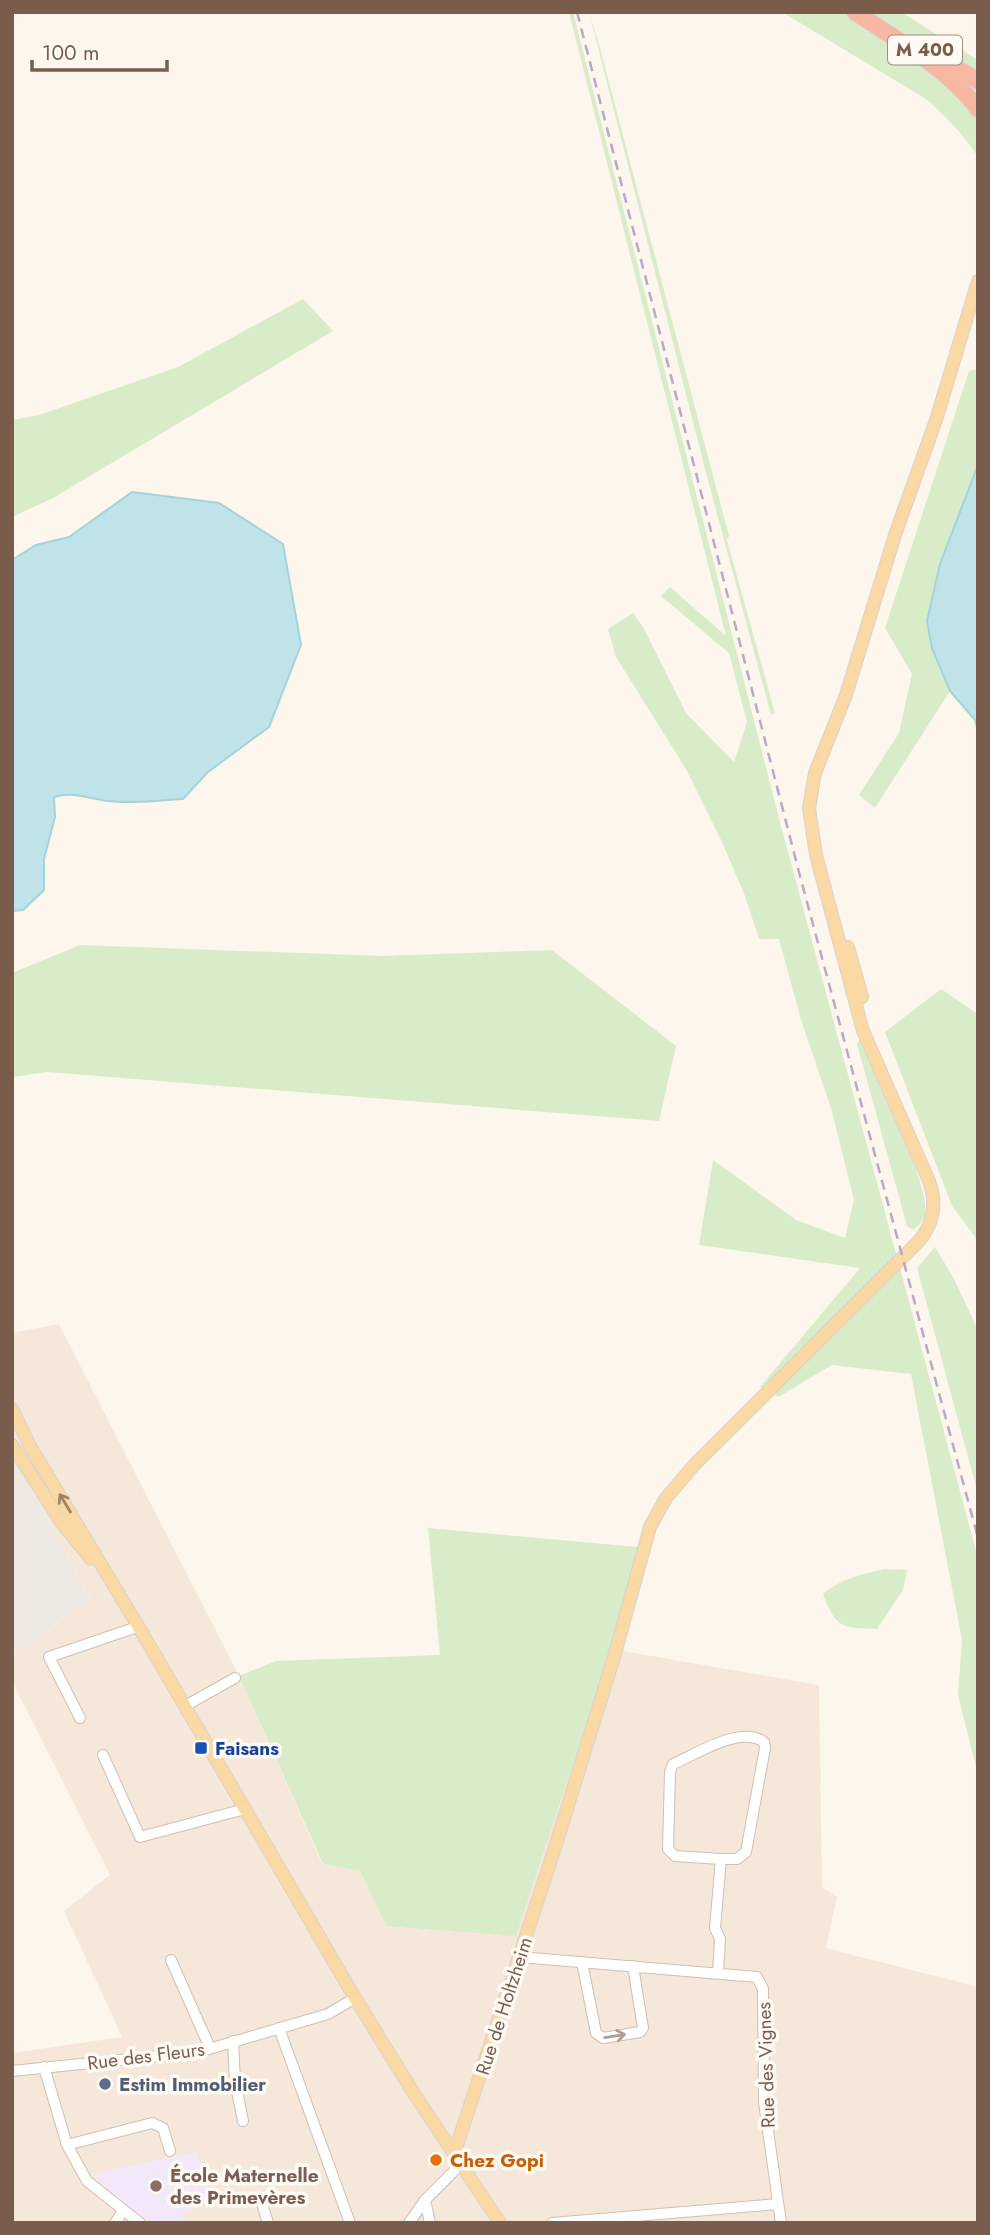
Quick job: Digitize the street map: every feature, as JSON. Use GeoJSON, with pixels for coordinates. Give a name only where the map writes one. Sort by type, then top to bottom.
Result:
{"type":"FeatureCollection","features":[{"type":"Feature","properties":{"kind":"highway","name":"M 400"},"geometry":{"type":"LineString","coordinates":[[855,12],[918,54],[959,88],[978,108]]}},
{"type":"Feature","properties":{"kind":"highway","name":"M 400"},"geometry":{"type":"LineString","coordinates":[[864,12],[978,81]]}},
{"type":"Feature","properties":{"kind":"main road","name":"Rue de Holtzheim"},"geometry":{"type":"LineString","coordinates":[[457,2159],[619,1642],[646,1538],[660,1507],[695,1464],[919,1241],[931,1222],[934,1202],[932,1189],[863,1031],[816,855],[810,819],[812,784],[846,695],[895,535],[936,420],[978,281]]}},
{"type":"Feature","properties":{"kind":"main road"},"geometry":{"type":"LineString","coordinates":[[12,1409],[73,1527]]}},
{"type":"Feature","properties":{"kind":"main road"},"geometry":{"type":"LineString","coordinates":[[12,1445],[36,1482],[113,1582],[355,1998],[500,2223]]}},
{"type":"Feature","properties":{"kind":"main road"},"geometry":{"type":"LineString","coordinates":[[22,1460],[34,1453]]}},
{"type":"Feature","properties":{"kind":"main road"},"geometry":{"type":"LineString","coordinates":[[36,1482],[47,1475]]}},
{"type":"Feature","properties":{"kind":"street"},"geometry":{"type":"LineString","coordinates":[[80,1718],[49,1657],[134,1628],[137,1624]]}},
{"type":"Feature","properties":{"kind":"street"},"geometry":{"type":"LineString","coordinates":[[185,1706],[235,1678]]}},
{"type":"Feature","properties":{"kind":"street"},"geometry":{"type":"LineString","coordinates":[[737,1736],[758,1738],[764,1742],[765,1748],[746,1852],[737,1859],[721,1859],[675,1856],[668,1849],[670,1772],[673,1765],[737,1736]]}},
{"type":"Feature","properties":{"kind":"street"},"geometry":{"type":"LineString","coordinates":[[103,1755],[140,1837],[245,1809]]}},
{"type":"Feature","properties":{"kind":"street"},"geometry":{"type":"LineString","coordinates":[[718,1973],[720,1939],[715,1928],[721,1859]]}},
{"type":"Feature","properties":{"kind":"street","name":"Rue des Vignes"},"geometry":{"type":"LineString","coordinates":[[520,1957],[757,1978],[763,1989],[764,2102],[781,2223]]}},
{"type":"Feature","properties":{"kind":"street"},"geometry":{"type":"LineString","coordinates":[[172,1960],[210,2048]]}},
{"type":"Feature","properties":{"kind":"street"},"geometry":{"type":"LineString","coordinates":[[582,1962],[596,2033],[603,2038],[640,2032],[643,2028],[633,1966]]}},
{"type":"Feature","properties":{"kind":"street","name":"Rue des Fleurs"},"geometry":{"type":"LineString","coordinates":[[12,2071],[199,2052],[328,2014],[355,1998]]}},
{"type":"Feature","properties":{"kind":"street"},"geometry":{"type":"LineString","coordinates":[[279,2028],[350,2223]]}},
{"type":"Feature","properties":{"kind":"street"},"geometry":{"type":"LineString","coordinates":[[233,2041],[235,2081],[243,2121]]}},
{"type":"Feature","properties":{"kind":"street"},"geometry":{"type":"LineString","coordinates":[[44,2067],[67,2145],[87,2181],[140,2223]]}},
{"type":"Feature","properties":{"kind":"street"},"geometry":{"type":"LineString","coordinates":[[67,2145],[152,2123],[163,2128],[170,2151]]}},
{"type":"Feature","properties":{"kind":"street"},"geometry":{"type":"LineString","coordinates":[[409,2223],[457,2159]]}},
{"type":"Feature","properties":{"kind":"street"},"geometry":{"type":"LineString","coordinates":[[425,2200],[430,2223]]}},
{"type":"Feature","properties":{"kind":"street"},"geometry":{"type":"LineString","coordinates":[[552,2223],[778,2204]]}},
{"type":"Feature","properties":{"kind":"street"},"geometry":{"type":"LineString","coordinates":[[263,2207],[268,2223]]}},
{"type":"Feature","properties":{"kind":"street"},"geometry":{"type":"LineString","coordinates":[[115,2223],[123,2211]]}},
{"type":"Feature","properties":{"kind":"shaded area"},"geometry":{"type":"Polygon","coordinates":[[[59,1324],[239,1676],[322,1864],[360,1871],[386,1926],[611,1649],[819,1685],[822,1887],[837,1897],[826,1948],[978,1987],[978,2223],[12,2223],[12,2053],[122,2037],[64,1911],[110,1875],[12,1681],[12,1655],[91,1599],[12,1455],[12,1333],[59,1324]]]}},
{"type":"Feature","properties":{"kind":"shaded area"},"geometry":{"type":"Polygon","coordinates":[[[12,1455],[91,1599],[12,1655],[12,1455]]]}},
{"type":"Feature","properties":{"kind":"shaded area","name":"École Maternelle des Primevères"},"geometry":{"type":"Polygon","coordinates":[[[197,2152],[211,2198],[183,2213],[185,2223],[152,2223],[129,2209],[92,2174],[197,2152]]]}},
{"type":"Feature","properties":{"kind":"green space"},"geometry":{"type":"Polygon","coordinates":[[[569,12],[573,12],[780,822],[978,1558],[978,1775],[958,1695],[962,1640],[911,1374],[832,1365],[778,1397],[760,1387],[860,1268],[699,1245],[713,1160],[796,1220],[845,1238],[854,1200],[831,1108],[801,1020],[779,939],[759,939],[745,896],[722,842],[686,769],[616,657],[608,629],[633,613],[643,627],[686,713],[734,762],[747,722],[729,653],[661,596],[670,587],[726,636],[569,12]]]}},
{"type":"Feature","properties":{"kind":"green space"},"geometry":{"type":"Polygon","coordinates":[[[589,12],[775,713],[771,715],[705,469],[589,12]]]}},
{"type":"Feature","properties":{"kind":"green space"},"geometry":{"type":"Polygon","coordinates":[[[782,12],[901,12],[978,60],[978,160],[964,137],[926,99],[782,12]]]}},
{"type":"Feature","properties":{"kind":"green space"},"geometry":{"type":"Polygon","coordinates":[[[303,299],[333,331],[53,498],[12,517],[12,420],[39,415],[178,367],[303,299]]]}},
{"type":"Feature","properties":{"kind":"green space"},"geometry":{"type":"Polygon","coordinates":[[[978,369],[978,465],[962,510],[932,648],[950,691],[875,808],[859,795],[899,733],[912,674],[885,628],[969,371],[978,369]]]}},
{"type":"Feature","properties":{"kind":"green space"},"geometry":{"type":"Polygon","coordinates":[[[80,945],[383,956],[552,950],[676,1046],[659,1121],[48,1072],[12,1077],[12,973],[80,945]]]}},
{"type":"Feature","properties":{"kind":"green space"},"geometry":{"type":"Polygon","coordinates":[[[941,989],[978,1014],[978,1241],[952,1206],[885,1032],[941,989]]]}},
{"type":"Feature","properties":{"kind":"green space"},"geometry":{"type":"Polygon","coordinates":[[[860,1039],[900,1128],[919,1179],[925,1213],[921,1223],[913,1230],[907,1226],[857,1044],[860,1039]]]}},
{"type":"Feature","properties":{"kind":"green space"},"geometry":{"type":"Polygon","coordinates":[[[935,1247],[954,1279],[978,1330],[978,1494],[917,1268],[935,1247]]]}},
{"type":"Feature","properties":{"kind":"green space"},"geometry":{"type":"Polygon","coordinates":[[[428,1528],[638,1547],[611,1649],[516,1936],[386,1926],[360,1871],[323,1864],[239,1676],[276,1661],[440,1655],[428,1528]]]}},
{"type":"Feature","properties":{"kind":"green space"},"geometry":{"type":"Polygon","coordinates":[[[884,1569],[907,1570],[903,1590],[877,1629],[855,1628],[836,1620],[823,1594],[844,1581],[884,1569]]]}},
{"type":"Feature","properties":{"kind":"water"},"geometry":{"type":"Polygon","coordinates":[[[978,465],[978,732],[975,720],[950,691],[932,648],[927,621],[940,564],[978,465]]]}},
{"type":"Feature","properties":{"kind":"water"},"geometry":{"type":"Polygon","coordinates":[[[132,492],[219,503],[283,544],[301,645],[269,727],[208,772],[183,799],[127,802],[75,795],[54,797],[55,817],[44,859],[44,890],[23,910],[12,911],[12,560],[36,545],[69,537],[132,492]]]}},
{"type":"Feature","properties":{"kind":"railway"},"geometry":{"type":"LineString","coordinates":[[577,12],[800,876],[978,1538]]}},
{"type":"Feature","properties":{"kind":"place","name":"Faisans"},"geometry":{"type":"Point","coordinates":[201,1748]}},
{"type":"Feature","properties":{"kind":"place","name":"Estim Immobilier"},"geometry":{"type":"Point","coordinates":[105,2084]}},
{"type":"Feature","properties":{"kind":"place","name":"Chez Gopi"},"geometry":{"type":"Point","coordinates":[436,2160]}},
{"type":"Feature","properties":{"kind":"place","name":"École Maternelle des Primevères"},"geometry":{"type":"Point","coordinates":[156,2186]}}]}
